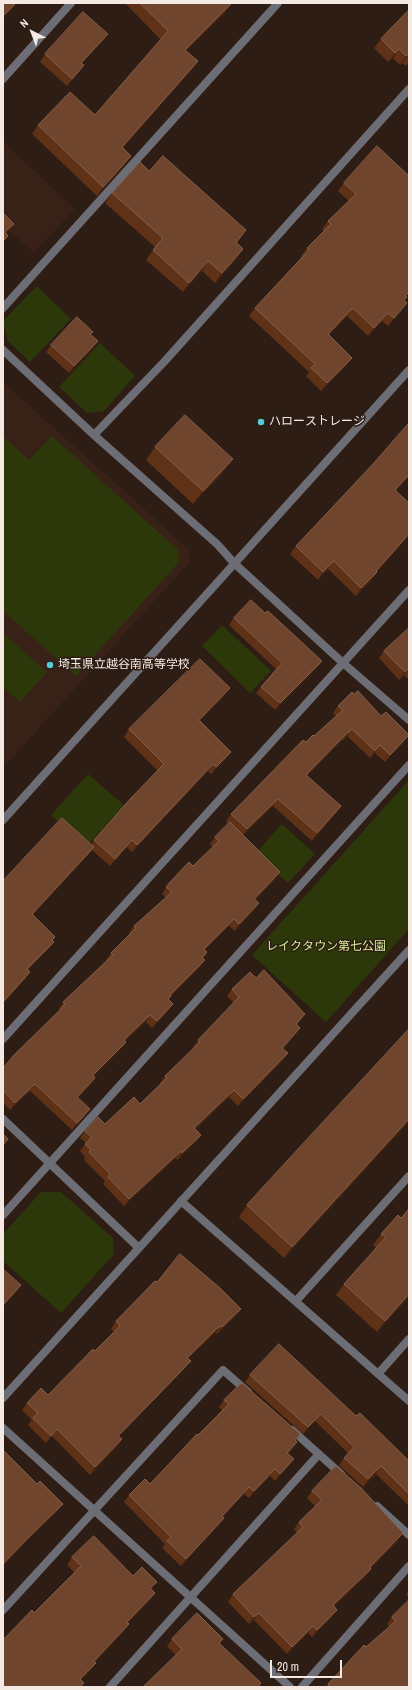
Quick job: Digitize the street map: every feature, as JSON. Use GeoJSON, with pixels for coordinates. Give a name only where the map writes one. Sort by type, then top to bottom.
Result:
{"type":"FeatureCollection","features":[{"type":"Feature","properties":{"kind":"street"},"geometry":{"type":"LineString","coordinates":[[3,79],[71,3]]}},
{"type":"Feature","properties":{"kind":"street"},"geometry":{"type":"LineString","coordinates":[[3,308],[278,3]]}},
{"type":"Feature","properties":{"kind":"street"},"geometry":{"type":"LineString","coordinates":[[94,435],[164,362],[409,89]]}},
{"type":"Feature","properties":{"kind":"street"},"geometry":{"type":"LineString","coordinates":[[3,350],[94,435],[217,544],[234,563],[343,663],[409,720]]}},
{"type":"Feature","properties":{"kind":"street"},"geometry":{"type":"LineString","coordinates":[[3,820],[409,370]]}},
{"type":"Feature","properties":{"kind":"street"},"geometry":{"type":"LineString","coordinates":[[3,1039],[409,590]]}},
{"type":"Feature","properties":{"kind":"street"},"geometry":{"type":"LineString","coordinates":[[3,1215],[409,766]]}},
{"type":"Feature","properties":{"kind":"street"},"geometry":{"type":"LineString","coordinates":[[3,1398],[409,950]]}},
{"type":"Feature","properties":{"kind":"street"},"geometry":{"type":"LineString","coordinates":[[3,1120],[139,1248]]}},
{"type":"Feature","properties":{"kind":"street"},"geometry":{"type":"LineString","coordinates":[[296,1301],[409,1176]]}},
{"type":"Feature","properties":{"kind":"street"},"geometry":{"type":"LineString","coordinates":[[181,1201],[409,1401]]}},
{"type":"Feature","properties":{"kind":"street"},"geometry":{"type":"LineString","coordinates":[[378,1374],[409,1339]]}},
{"type":"Feature","properties":{"kind":"street"},"geometry":{"type":"LineString","coordinates":[[3,1610],[223,1370],[253,1396]]}},
{"type":"Feature","properties":{"kind":"street"},"geometry":{"type":"LineString","coordinates":[[283,1422],[347,1479]]}},
{"type":"Feature","properties":{"kind":"street"},"geometry":{"type":"LineString","coordinates":[[3,1428],[290,1687]]}},
{"type":"Feature","properties":{"kind":"street"},"geometry":{"type":"LineString","coordinates":[[110,1687],[191,1599],[319,1454]]}},
{"type":"Feature","properties":{"kind":"street"},"geometry":{"type":"LineString","coordinates":[[370,1500],[409,1535]]}},
{"type":"Feature","properties":{"kind":"street"},"geometry":{"type":"LineString","coordinates":[[302,1687],[409,1566]]}},
{"type":"Feature","properties":{"kind":"shaded area"},"geometry":{"type":"Polygon","coordinates":[[[3,141],[75,209],[34,253],[3,225],[3,141]]]}},
{"type":"Feature","properties":{"kind":"shaded area","name":"埼玉県立越谷南高等学校"},"geometry":{"type":"Polygon","coordinates":[[[3,382],[189,549],[189,563],[3,768],[3,382]]]}},
{"type":"Feature","properties":{"kind":"green space"},"geometry":{"type":"Polygon","coordinates":[[[37,286],[71,319],[30,362],[8,341],[3,321],[37,286]]]}},
{"type":"Feature","properties":{"kind":"green space"},"geometry":{"type":"Polygon","coordinates":[[[100,343],[135,376],[104,411],[87,413],[59,387],[100,343]]]}},
{"type":"Feature","properties":{"kind":"green space","name":"埼玉県立越谷南高等学校"},"geometry":{"type":"Polygon","coordinates":[[[3,436],[29,460],[52,436],[178,550],[179,562],[76,676],[3,611],[3,436]]]}},
{"type":"Feature","properties":{"kind":"green space"},"geometry":{"type":"Polygon","coordinates":[[[222,625],[271,671],[250,693],[202,646],[222,625]]]}},
{"type":"Feature","properties":{"kind":"green space"},"geometry":{"type":"Polygon","coordinates":[[[3,633],[47,672],[20,702],[3,687],[3,633]]]}},
{"type":"Feature","properties":{"kind":"green space"},"geometry":{"type":"Polygon","coordinates":[[[88,774],[124,805],[86,847],[51,815],[88,774]]]}},
{"type":"Feature","properties":{"kind":"green space","name":"レイクタウン第七公園"},"geometry":{"type":"Polygon","coordinates":[[[409,780],[409,929],[326,1022],[252,955],[409,780]]]}},
{"type":"Feature","properties":{"kind":"green space"},"geometry":{"type":"Polygon","coordinates":[[[282,824],[315,854],[288,883],[255,854],[282,824]]]}},
{"type":"Feature","properties":{"kind":"green space"},"geometry":{"type":"Polygon","coordinates":[[[41,1192],[61,1192],[113,1238],[114,1254],[61,1313],[3,1261],[3,1234],[41,1192]]]}},
{"type":"Feature","properties":{"kind":"building"},"geometry":{"type":"Polygon","coordinates":[[[3,3],[16,3],[3,16],[3,3]]]}},
{"type":"Feature","properties":{"kind":"building"},"geometry":{"type":"Polygon","coordinates":[[[140,3],[231,4],[185,50],[198,61],[122,147],[131,156],[103,187],[38,125],[70,92],[95,115],[168,31],[140,3]]]}},
{"type":"Feature","properties":{"kind":"building"},"geometry":{"type":"Polygon","coordinates":[[[409,10],[409,54],[406,56],[399,49],[395,53],[381,39],[409,10]]]}},
{"type":"Feature","properties":{"kind":"building"},"geometry":{"type":"Polygon","coordinates":[[[83,12],[108,34],[81,63],[84,65],[72,79],[45,54],[83,12]]]}},
{"type":"Feature","properties":{"kind":"building"},"geometry":{"type":"Polygon","coordinates":[[[377,146],[409,176],[409,292],[405,296],[407,297],[404,300],[407,303],[394,318],[388,313],[374,328],[353,308],[328,334],[352,358],[327,383],[311,368],[315,364],[255,308],[309,250],[307,248],[331,224],[328,221],[356,194],[344,183],[377,146]]]}},
{"type":"Feature","properties":{"kind":"building"},"geometry":{"type":"Polygon","coordinates":[[[163,156],[246,230],[236,242],[243,249],[222,273],[208,261],[189,283],[153,250],[163,238],[112,193],[140,162],[149,171],[163,156]]]}},
{"type":"Feature","properties":{"kind":"building"},"geometry":{"type":"Polygon","coordinates":[[[3,213],[14,224],[5,232],[8,236],[3,241],[3,213]]]}},
{"type":"Feature","properties":{"kind":"building"},"geometry":{"type":"Polygon","coordinates":[[[77,317],[93,332],[90,334],[98,341],[74,366],[51,345],[77,317]]]}},
{"type":"Feature","properties":{"kind":"building"},"geometry":{"type":"Polygon","coordinates":[[[185,415],[233,459],[203,491],[155,447],[185,415]]]}},
{"type":"Feature","properties":{"kind":"building"},"geometry":{"type":"Polygon","coordinates":[[[409,423],[409,475],[395,490],[409,503],[409,534],[376,571],[377,572],[361,588],[334,561],[323,572],[296,546],[374,463],[409,423]]]}},
{"type":"Feature","properties":{"kind":"building"},"geometry":{"type":"Polygon","coordinates":[[[251,600],[265,613],[268,611],[322,661],[280,703],[261,687],[282,663],[234,618],[251,600]]]}},
{"type":"Feature","properties":{"kind":"building"},"geometry":{"type":"Polygon","coordinates":[[[409,628],[409,668],[405,672],[384,651],[409,628]]]}},
{"type":"Feature","properties":{"kind":"building"},"geometry":{"type":"Polygon","coordinates":[[[200,659],[230,688],[199,720],[231,752],[216,767],[213,764],[137,845],[132,840],[115,859],[94,840],[131,798],[164,764],[129,729],[200,659]]]}},
{"type":"Feature","properties":{"kind":"building"},"geometry":{"type":"Polygon","coordinates":[[[358,691],[381,716],[386,712],[409,735],[390,755],[380,745],[375,751],[352,729],[306,775],[341,806],[317,833],[278,799],[247,829],[231,814],[303,740],[306,742],[313,735],[314,736],[343,710],[338,706],[352,692],[354,694],[358,691]]]}},
{"type":"Feature","properties":{"kind":"building"},"geometry":{"type":"Polygon","coordinates":[[[62,818],[94,847],[32,914],[55,937],[52,940],[54,942],[27,969],[30,972],[3,1002],[3,881],[62,818]]]}},
{"type":"Feature","properties":{"kind":"building"},"geometry":{"type":"Polygon","coordinates":[[[230,822],[280,872],[254,899],[259,903],[239,924],[234,919],[204,949],[207,952],[202,958],[205,960],[170,995],[171,996],[168,999],[173,1004],[157,1021],[150,1015],[124,1040],[126,1042],[93,1075],[95,1078],[77,1097],[90,1109],[77,1123],[35,1084],[15,1103],[3,1090],[3,1068],[14,1055],[61,1009],[65,1004],[63,1002],[113,955],[111,953],[136,928],[134,926],[172,892],[166,887],[170,882],[189,862],[193,866],[219,841],[215,837],[230,822]]]}},
{"type":"Feature","properties":{"kind":"building"},"geometry":{"type":"Polygon","coordinates":[[[264,970],[305,1014],[296,1024],[300,1028],[282,1048],[288,1053],[243,1099],[234,1090],[194,1128],[201,1135],[182,1153],[181,1151],[129,1199],[108,1177],[110,1174],[89,1152],[91,1150],[85,1144],[92,1137],[85,1131],[98,1117],[105,1124],[134,1097],[140,1104],[167,1078],[165,1076],[200,1042],[198,1040],[239,997],[232,989],[250,972],[256,978],[264,970]]]}},
{"type":"Feature","properties":{"kind":"building"},"geometry":{"type":"Polygon","coordinates":[[[409,1029],[409,1119],[292,1247],[247,1205],[409,1029]]]}},
{"type":"Feature","properties":{"kind":"building"},"geometry":{"type":"Polygon","coordinates":[[[3,1134],[8,1139],[3,1145],[3,1134]]]}},
{"type":"Feature","properties":{"kind":"building"},"geometry":{"type":"Polygon","coordinates":[[[409,1209],[409,1294],[385,1321],[344,1284],[386,1237],[381,1234],[398,1215],[401,1218],[409,1209]]]}},
{"type":"Feature","properties":{"kind":"building"},"geometry":{"type":"Polygon","coordinates":[[[180,1254],[220,1288],[241,1309],[222,1327],[217,1328],[187,1358],[191,1361],[118,1436],[122,1439],[95,1467],[57,1429],[51,1436],[33,1418],[38,1413],[27,1403],[41,1388],[48,1395],[93,1349],[95,1351],[120,1326],[116,1321],[155,1281],[157,1282],[180,1254]]]}},
{"type":"Feature","properties":{"kind":"building"},"geometry":{"type":"Polygon","coordinates":[[[3,1269],[21,1285],[3,1305],[3,1269]]]}},
{"type":"Feature","properties":{"kind":"building"},"geometry":{"type":"Polygon","coordinates":[[[279,1344],[356,1416],[360,1413],[409,1461],[409,1494],[381,1466],[368,1479],[344,1458],[354,1447],[321,1414],[308,1427],[250,1375],[279,1344]]]}},
{"type":"Feature","properties":{"kind":"building"},"geometry":{"type":"Polygon","coordinates":[[[242,1383],[300,1434],[295,1440],[297,1442],[287,1453],[294,1459],[280,1474],[275,1469],[254,1491],[249,1487],[222,1516],[224,1518],[186,1559],[167,1541],[171,1537],[129,1495],[145,1479],[150,1484],[197,1434],[198,1435],[229,1404],[224,1400],[242,1383]]]}},
{"type":"Feature","properties":{"kind":"building"},"geometry":{"type":"Polygon","coordinates":[[[3,1450],[37,1484],[40,1481],[63,1504],[3,1564],[3,1450]]]}},
{"type":"Feature","properties":{"kind":"building"},"geometry":{"type":"Polygon","coordinates":[[[336,1466],[360,1487],[403,1533],[370,1567],[371,1569],[333,1605],[337,1610],[317,1630],[313,1626],[292,1647],[259,1613],[254,1617],[233,1594],[303,1527],[299,1522],[322,1500],[312,1491],[336,1466]]]}},
{"type":"Feature","properties":{"kind":"building"},"geometry":{"type":"Polygon","coordinates":[[[94,1536],[133,1576],[142,1567],[157,1582],[150,1588],[155,1593],[127,1622],[129,1624],[94,1661],[96,1663],[80,1679],[84,1683],[80,1687],[3,1687],[3,1640],[32,1610],[34,1613],[81,1566],[72,1557],[94,1536]]]}},
{"type":"Feature","properties":{"kind":"building"},"geometry":{"type":"Polygon","coordinates":[[[409,1600],[409,1687],[330,1687],[328,1684],[364,1645],[366,1647],[396,1621],[392,1617],[409,1600]]]}},
{"type":"Feature","properties":{"kind":"building"},"geometry":{"type":"Polygon","coordinates":[[[197,1613],[223,1639],[219,1643],[261,1683],[258,1687],[143,1687],[182,1649],[172,1639],[197,1613]]]}},
{"type":"Feature","properties":{"kind":"place","name":"ハローストレージ"},"geometry":{"type":"Point","coordinates":[261,422]}},
{"type":"Feature","properties":{"kind":"place","name":"埼玉県立越谷南高等学校"},"geometry":{"type":"Point","coordinates":[50,665]}}]}
